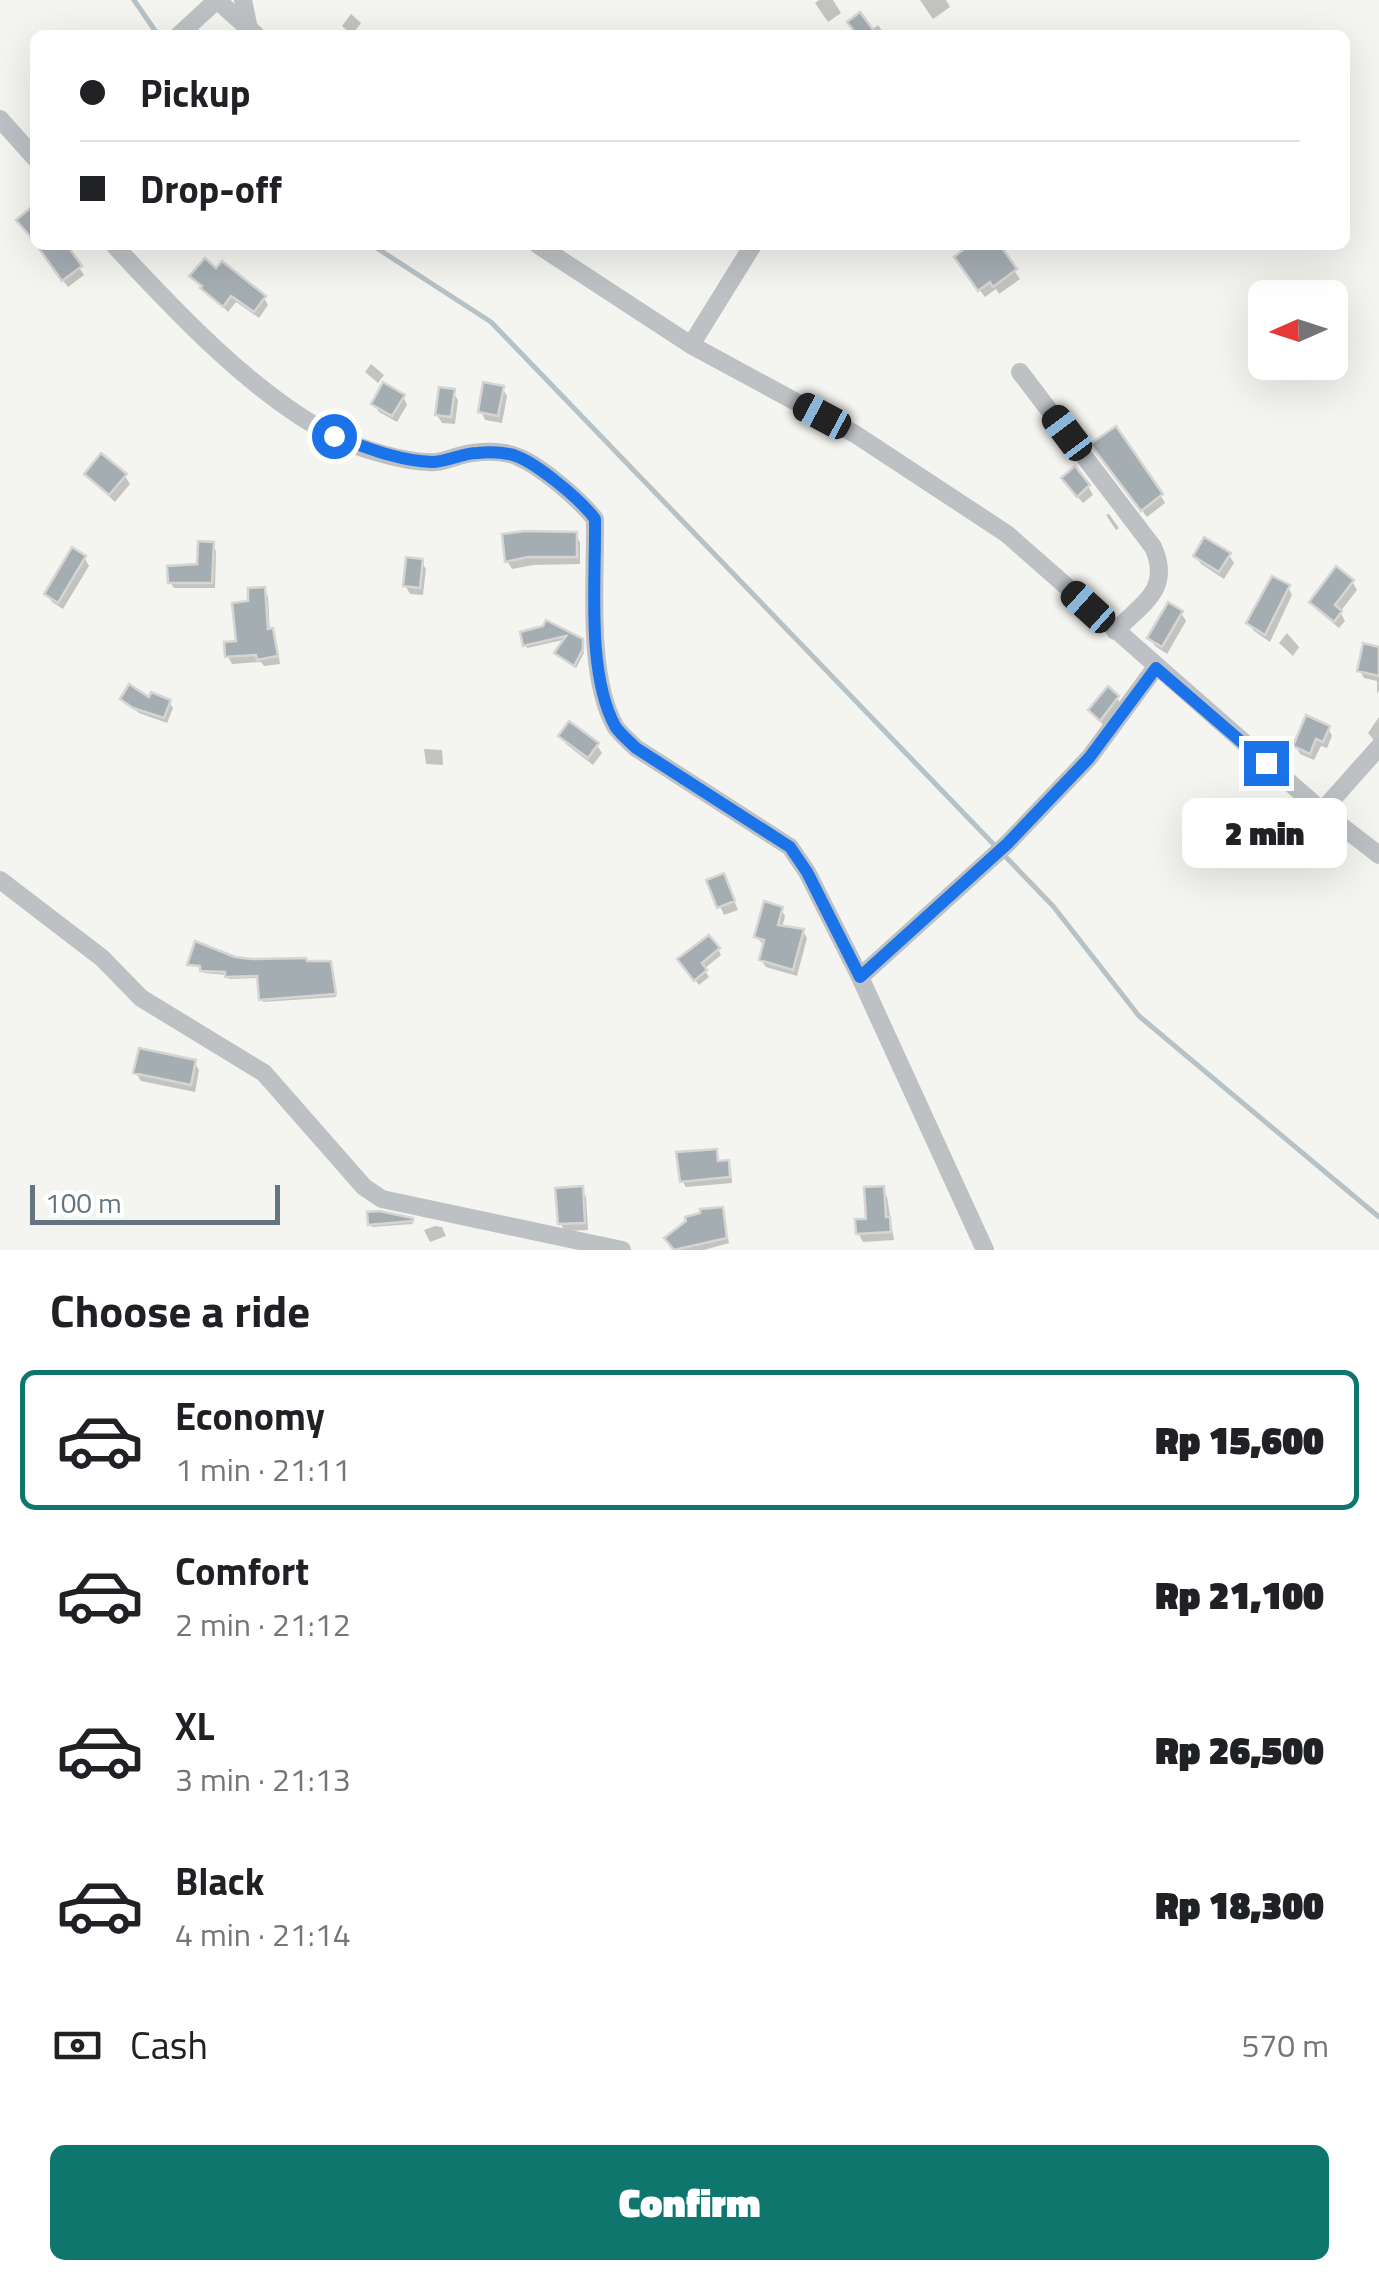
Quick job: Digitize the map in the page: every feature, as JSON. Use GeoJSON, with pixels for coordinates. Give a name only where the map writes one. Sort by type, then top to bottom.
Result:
{"type":"FeatureCollection","features":[{"type":"Feature","properties":{"kind":"street"},"geometry":{"type":"LineString","coordinates":[[184,30],[217,0],[251,30]]}},
{"type":"Feature","properties":{"kind":"street"},"geometry":{"type":"LineString","coordinates":[[243,0],[252,30]]}},
{"type":"Feature","properties":{"kind":"street"},"geometry":{"type":"LineString","coordinates":[[0,119],[30,152]]}},
{"type":"Feature","properties":{"kind":"street"},"geometry":{"type":"LineString","coordinates":[[119,250],[163,298],[264,390],[334,436],[421,461],[437,462],[474,453],[509,454],[530,463],[586,508],[595,519],[594,616],[604,699],[616,729],[636,748],[790,847],[807,872],[860,977],[985,1250]]}},
{"type":"Feature","properties":{"kind":"street"},"geometry":{"type":"LineString","coordinates":[[546,250],[691,345],[855,434],[1008,534],[1156,668],[1379,854]]}},
{"type":"Feature","properties":{"kind":"street"},"geometry":{"type":"LineString","coordinates":[[691,345],[750,250]]}},
{"type":"Feature","properties":{"kind":"street"},"geometry":{"type":"LineString","coordinates":[[1020,372],[1153,547],[1161,564],[1156,589],[1115,631]]}},
{"type":"Feature","properties":{"kind":"street"},"geometry":{"type":"LineString","coordinates":[[860,977],[1007,844],[1089,758],[1156,668]]}},
{"type":"Feature","properties":{"kind":"street"},"geometry":{"type":"LineString","coordinates":[[1322,810],[1379,748]]}},
{"type":"Feature","properties":{"kind":"street"},"geometry":{"type":"LineString","coordinates":[[0,880],[102,958],[141,998],[264,1073],[364,1186],[382,1199],[622,1250]]}},
{"type":"Feature","properties":{"kind":"building"},"geometry":{"type":"Polygon","coordinates":[[[860,12],[873,30],[853,30],[847,22],[860,12]]]}},
{"type":"Feature","properties":{"kind":"building"},"geometry":{"type":"Polygon","coordinates":[[[30,208],[30,236],[16,220],[30,208]]]}},
{"type":"Feature","properties":{"kind":"building"},"geometry":{"type":"Polygon","coordinates":[[[40,250],[71,250],[82,266],[62,281],[40,250]]]}},
{"type":"Feature","properties":{"kind":"building"},"geometry":{"type":"Polygon","coordinates":[[[963,250],[1004,250],[1017,269],[993,287],[990,282],[978,291],[954,257],[963,250]]]}},
{"type":"Feature","properties":{"kind":"building"},"geometry":{"type":"Polygon","coordinates":[[[205,258],[216,268],[222,261],[266,296],[254,312],[231,296],[223,307],[189,276],[205,258]]]}},
{"type":"Feature","properties":{"kind":"building"},"geometry":{"type":"Polygon","coordinates":[[[383,382],[405,395],[392,416],[371,404],[383,382]]]}},
{"type":"Feature","properties":{"kind":"building"},"geometry":{"type":"Polygon","coordinates":[[[483,382],[504,386],[498,416],[478,412],[483,382]]]}},
{"type":"Feature","properties":{"kind":"building"},"geometry":{"type":"Polygon","coordinates":[[[439,387],[455,389],[451,417],[435,415],[439,387]]]}},
{"type":"Feature","properties":{"kind":"building"},"geometry":{"type":"Polygon","coordinates":[[[1116,426],[1163,494],[1141,511],[1090,444],[1116,426]]]}},
{"type":"Feature","properties":{"kind":"building"},"geometry":{"type":"Polygon","coordinates":[[[101,453],[127,474],[109,495],[84,474],[101,453]]]}},
{"type":"Feature","properties":{"kind":"building"},"geometry":{"type":"Polygon","coordinates":[[[1075,466],[1090,485],[1077,497],[1061,478],[1075,466]]]}},
{"type":"Feature","properties":{"kind":"building"},"geometry":{"type":"Polygon","coordinates":[[[577,532],[577,557],[528,557],[505,562],[502,534],[577,532]]]}},
{"type":"Feature","properties":{"kind":"building"},"geometry":{"type":"Polygon","coordinates":[[[1204,537],[1231,553],[1219,572],[1193,556],[1204,537]]]}},
{"type":"Feature","properties":{"kind":"building"},"geometry":{"type":"Polygon","coordinates":[[[198,541],[214,542],[212,583],[168,583],[167,566],[197,564],[198,541]]]}},
{"type":"Feature","properties":{"kind":"building"},"geometry":{"type":"Polygon","coordinates":[[[72,547],[86,556],[58,603],[44,594],[72,547]]]}},
{"type":"Feature","properties":{"kind":"building"},"geometry":{"type":"Polygon","coordinates":[[[406,557],[423,559],[420,588],[403,586],[406,557]]]}},
{"type":"Feature","properties":{"kind":"building"},"geometry":{"type":"Polygon","coordinates":[[[1336,566],[1354,580],[1335,605],[1342,611],[1334,622],[1309,602],[1336,566]]]}},
{"type":"Feature","properties":{"kind":"building"},"geometry":{"type":"Polygon","coordinates":[[[1272,576],[1290,585],[1265,635],[1246,623],[1272,576]]]}},
{"type":"Feature","properties":{"kind":"building"},"geometry":{"type":"Polygon","coordinates":[[[265,587],[268,629],[273,628],[278,656],[257,660],[256,655],[225,657],[224,642],[236,641],[232,603],[248,601],[248,588],[265,587]]]}},
{"type":"Feature","properties":{"kind":"building"},"geometry":{"type":"Polygon","coordinates":[[[1168,602],[1183,611],[1162,647],[1147,638],[1168,602]]]}},
{"type":"Feature","properties":{"kind":"building"},"geometry":{"type":"Polygon","coordinates":[[[546,620],[583,639],[583,649],[574,666],[554,653],[566,636],[523,646],[520,632],[543,626],[546,620]]]}},
{"type":"Feature","properties":{"kind":"building"},"geometry":{"type":"Polygon","coordinates":[[[1363,643],[1379,647],[1379,676],[1357,671],[1363,643]]]}},
{"type":"Feature","properties":{"kind":"building"},"geometry":{"type":"Polygon","coordinates":[[[129,684],[149,697],[151,692],[171,700],[164,718],[133,708],[120,699],[129,684]]]}},
{"type":"Feature","properties":{"kind":"building"},"geometry":{"type":"Polygon","coordinates":[[[1108,686],[1119,696],[1100,721],[1088,710],[1108,686]]]}},
{"type":"Feature","properties":{"kind":"building"},"geometry":{"type":"Polygon","coordinates":[[[1306,715],[1330,726],[1323,742],[1316,739],[1310,754],[1293,746],[1306,715]]]}},
{"type":"Feature","properties":{"kind":"building"},"geometry":{"type":"Polygon","coordinates":[[[569,721],[599,743],[588,758],[558,736],[569,721]]]}},
{"type":"Feature","properties":{"kind":"building"},"geometry":{"type":"Polygon","coordinates":[[[724,873],[735,901],[717,908],[706,880],[724,873]]]}},
{"type":"Feature","properties":{"kind":"building"},"geometry":{"type":"Polygon","coordinates":[[[764,901],[783,907],[778,925],[804,929],[793,970],[759,960],[764,940],[754,937],[764,901]]]}},
{"type":"Feature","properties":{"kind":"building"},"geometry":{"type":"Polygon","coordinates":[[[709,935],[720,948],[702,963],[707,970],[694,981],[677,959],[709,935]]]}},
{"type":"Feature","properties":{"kind":"building"},"geometry":{"type":"Polygon","coordinates":[[[195,941],[235,957],[331,961],[336,994],[259,1000],[257,976],[225,977],[225,972],[200,971],[200,966],[187,965],[195,941]]]}},
{"type":"Feature","properties":{"kind":"building"},"geometry":{"type":"Polygon","coordinates":[[[139,1048],[196,1060],[191,1085],[133,1073],[139,1048]]]}},
{"type":"Feature","properties":{"kind":"building"},"geometry":{"type":"Polygon","coordinates":[[[717,1149],[718,1161],[729,1160],[730,1177],[680,1182],[676,1152],[717,1149]]]}},
{"type":"Feature","properties":{"kind":"building"},"geometry":{"type":"Polygon","coordinates":[[[583,1186],[585,1223],[558,1224],[555,1188],[583,1186]]]}},
{"type":"Feature","properties":{"kind":"building"},"geometry":{"type":"Polygon","coordinates":[[[884,1186],[891,1232],[856,1234],[855,1219],[866,1219],[864,1187],[884,1186]]]}},
{"type":"Feature","properties":{"kind":"building"},"geometry":{"type":"Polygon","coordinates":[[[723,1207],[727,1238],[674,1250],[664,1238],[686,1221],[685,1217],[700,1213],[700,1209],[723,1207]]]}},
{"type":"Feature","properties":{"kind":"building"},"geometry":{"type":"Polygon","coordinates":[[[379,1211],[413,1221],[368,1225],[367,1212],[379,1211]]]}},
{"type":"Feature","properties":{"kind":"waterway"},"geometry":{"type":"LineString","coordinates":[[134,0],[155,30]]}},
{"type":"Feature","properties":{"kind":"waterway"},"geometry":{"type":"LineString","coordinates":[[380,250],[491,322],[1053,906],[1139,1016],[1379,1217]]}},
{"type":"Feature","properties":{"kind":"route"},"geometry":{"type":"LineString","coordinates":[[334,436],[421,461],[437,462],[474,453],[509,454],[530,463],[586,508],[595,519],[594,616],[600,672],[604,699],[616,729],[636,748],[790,847],[807,872],[860,977],[1007,844],[1089,758],[1156,668],[1266,763]]}}]}
